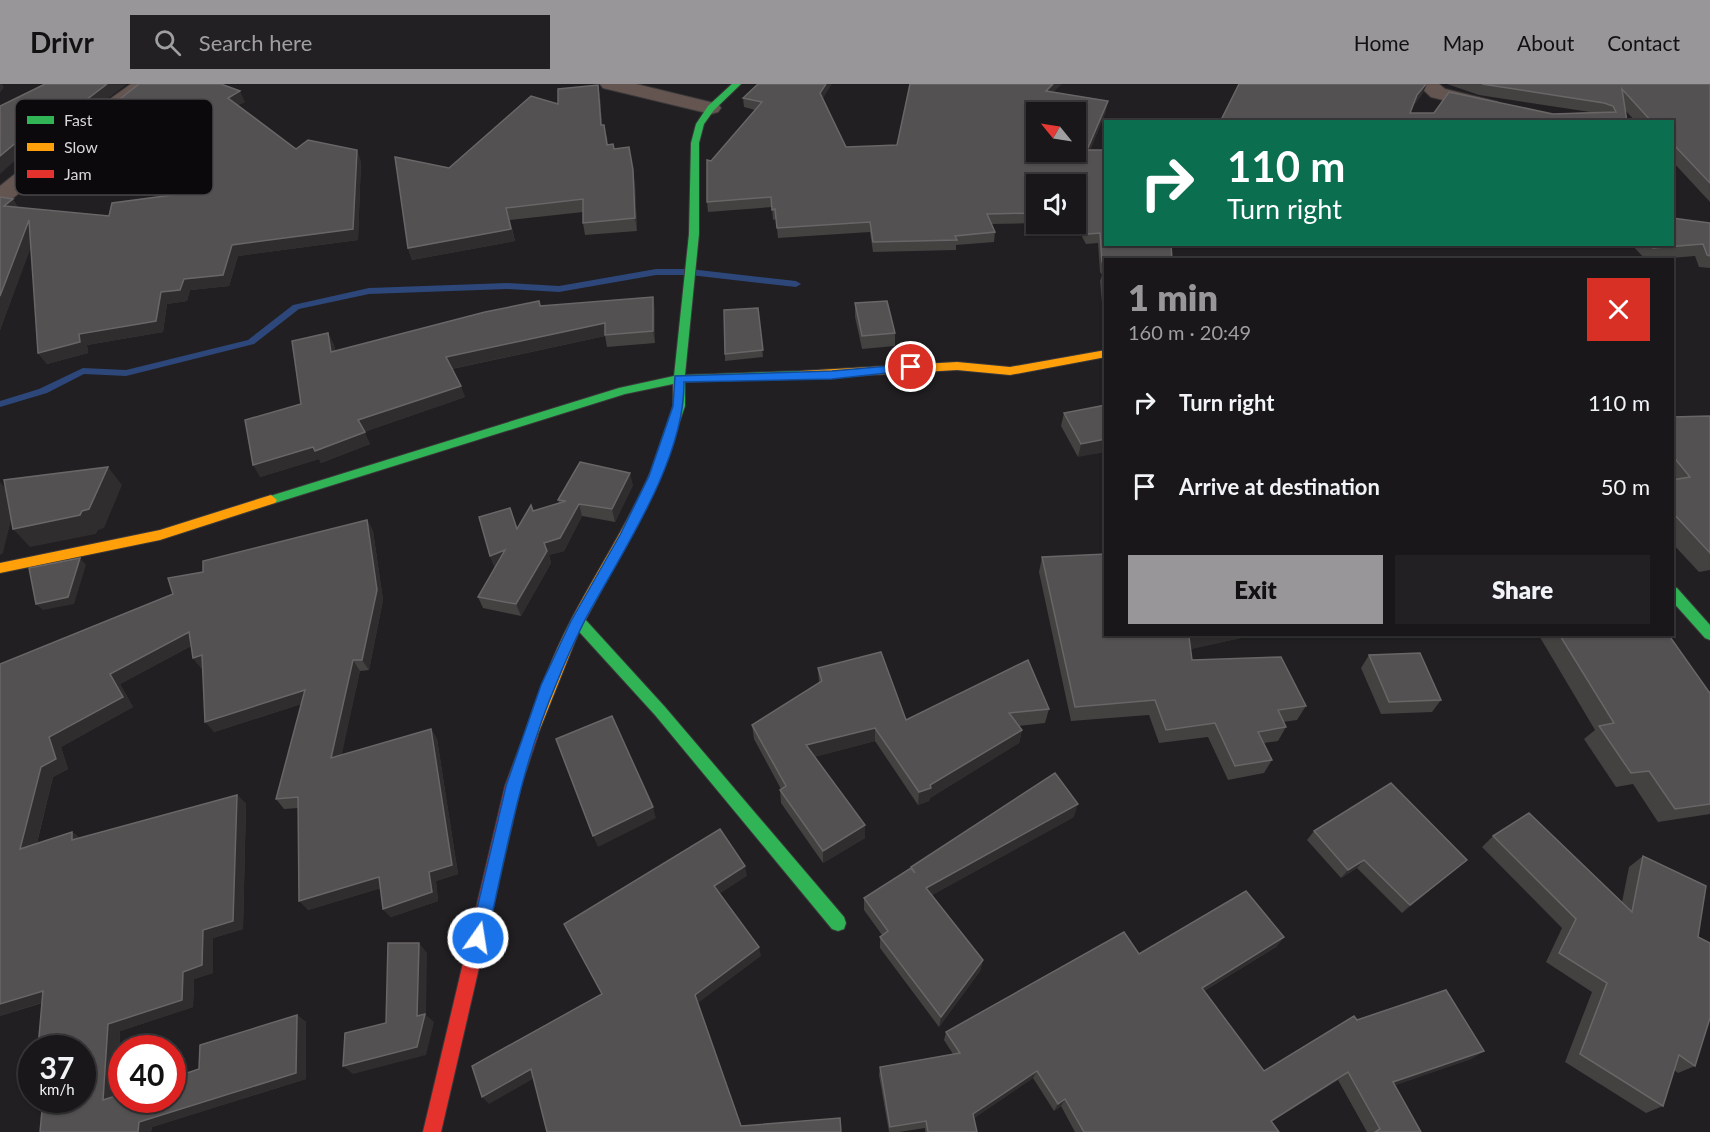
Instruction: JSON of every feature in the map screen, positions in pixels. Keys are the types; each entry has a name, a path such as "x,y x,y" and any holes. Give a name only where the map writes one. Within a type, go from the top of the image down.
{"street":[{"path":"123,99 144,84"},
{"path":"610,84 711,108"},
{"path":"432,1132 513,786 548,685 578,621 626,536 655,476 679,406 679,379 694,234 695,143 700,124 711,108 738,84"},
{"path":"1422,111 1432,88 1516,110"},
{"path":"0,197 15,185"},
{"path":"0,568 160,536 623,391 679,379 832,375 957,366 1010,371 1104,353"},
{"path":"1674,594 1710,634"},
{"path":"578,621 660,711 838,922"}],"building":[{"path":"45,84 107,84 87,99 15,99 15,144 0,156 0,106"},
{"path":"139,84 221,84 240,91 228,98 296,149 308,140 357,150 353,229 232,245 223,275 184,279 180,290 161,292 156,321 79,334 80,342 38,353 29,220 0,296 0,197 13,199 4,206 109,216 112,203 172,195 213,195 213,99 120,99"},
{"path":"758,84 826,84 820,93 846,147 897,145 910,84 1053,84 1046,91 1108,101 1087,150 1104,150 1104,246 1171,246 1172,258 1104,258 1104,266 1100,233 1088,234 1086,230 1086,174 1026,174 1026,213 987,214 995,232 955,236 957,240 873,242 870,222 777,228 771,197 707,202 707,160 711,161 762,102 743,98"},
{"path":"1239,84 1426,84 1417,95 1410,113 1434,113 1449,92 1553,114 1616,112 1613,106 1604,103 1482,84 1710,84 1710,183 1674,145 1674,120 1650,120 1622,89 1627,120 1221,120"},
{"path":"598,85 601,125 604,125 607,145 613,144 614,149 629,147 633,170 635,218 583,223 583,199 506,208 511,229 408,248 395,157 449,168 531,96 558,104 558,89"},
{"path":"1674,218 1710,223 1710,256 1707,255 1703,244 1653,248 1652,246 1674,246"},
{"path":"653,297 653,331 605,335 605,323 446,357 461,386 358,420 365,432 315,451 313,447 253,465 245,420 301,404 292,341 328,333 331,352 485,312 539,301 540,306"},
{"path":"887,301 895,333 862,336 855,303"},
{"path":"758,308 763,350 725,354 724,310"},
{"path":"1104,405 1104,439 1081,444 1064,413"},
{"path":"1710,416 1710,553 1674,514 1674,480 1690,477 1674,457 1674,417"},
{"path":"580,462 630,473 612,509 579,504 560,538 544,543 547,551 516,604 478,597 505,550 490,556 479,517 510,508 517,529 531,505 533,511 566,501 558,500"},
{"path":"108,467 89,509 82,511 80,515 13,529 4,480"},
{"path":"367,520 377,590 362,660 353,660 331,758 431,729 452,865 429,872 432,892 383,909 379,877 299,901 298,797 276,799 305,690 205,722 202,655 193,658 189,632 110,674 123,697 49,737 56,759 41,767 20,849 72,832 72,840 237,795 233,921 203,930 202,965 183,972 182,1000 108,1024 103,1100 108,1098 108,1113 168,1113 139,1122 138,1132 40,1132 42,1113 96,1113 96,1035 39,1035 43,991 0,1004 0,664 173,594 168,578 203,572 203,561"},
{"path":"1104,554 1104,636 1192,636 1189,637 1192,660 1281,657 1306,706 1278,710 1286,727 1258,732 1272,760 1235,766 1215,723 1166,730 1155,700 1075,707 1042,557"},
{"path":"80,558 68,597 36,604 29,568"},
{"path":"1560,636 1669,636 1710,692 1710,804 1675,809 1649,771 1631,773 1599,726 1614,723"},
{"path":"881,652 906,720 1028,660 1049,709 1009,713 1022,730 930,785 931,788 919,792 875,728 806,745 865,825 823,851 780,790 786,786 752,725 822,681 818,668"},
{"path":"1420,653 1441,700 1389,702 1369,655"},
{"path":"612,716 653,807 593,836 556,739"},
{"path":"1055,773 1078,804 926,888 983,960 941,1017 880,937 888,931 864,898 911,868 915,873 911,867"},
{"path":"1391,783 1467,860 1410,905 1364,860 1348,870 1314,831"},
{"path":"1529,813 1632,912 1643,856 1706,886 1698,937 1710,943 1710,1018 1695,1066 1679,1055 1663,1106 1580,1054 1607,983 1559,953 1576,919 1493,836"},
{"path":"720,829 745,866 714,886 759,947 695,995 741,1126 840,1118 841,1132 547,1132 531,1069 482,1097 472,1066 602,994 564,924"},
{"path":"1246,891 1284,937 1202,988 1264,1071 1354,1016 1357,1020 1446,990 1484,1051 1393,1082 1421,1132 1375,1132 1380,1129 1348,1072 1271,1121 1279,1132 1084,1132 1065,1099 1058,1104 1037,1071 973,1114 977,1132 928,1132 926,1121 890,1127 880,1067 960,1053 946,1032 1124,932 1139,954"},
{"path":"388,943 419,943 417,1016 425,1014 417,1047 343,1066 345,1033 386,1023"},
{"path":"297,1015 296,1073 186,1107 186,1073 199,1069 200,1045"}],"waterway":[{"path":"0,404 43,391 83,371 126,373 251,342 296,307 369,291 507,286 559,289 656,272 690,272 796,284"}],"traffic: fast":[{"path":"656,473 679,406 679,379 694,234 695,143 700,124 711,108 737,84"},
{"path":"271,500 623,391 679,379 711,376 800,375"},
{"path":"1674,594 1710,634"},
{"path":"578,621 660,711 838,923"}],"traffic: slow":[{"path":"800,375 957,366 1010,371 1104,353"},
{"path":"531,735 552,677 571,634 629,529 656,473"},
{"path":"0,568 160,535 271,500"}],"traffic: jam":[{"path":"432,1132 513,786 531,735"}],"route":[{"path":"478,938 513,786 548,685 578,621 626,536 655,476 679,406 679,379 777,374 832,375 911,367"}]}
